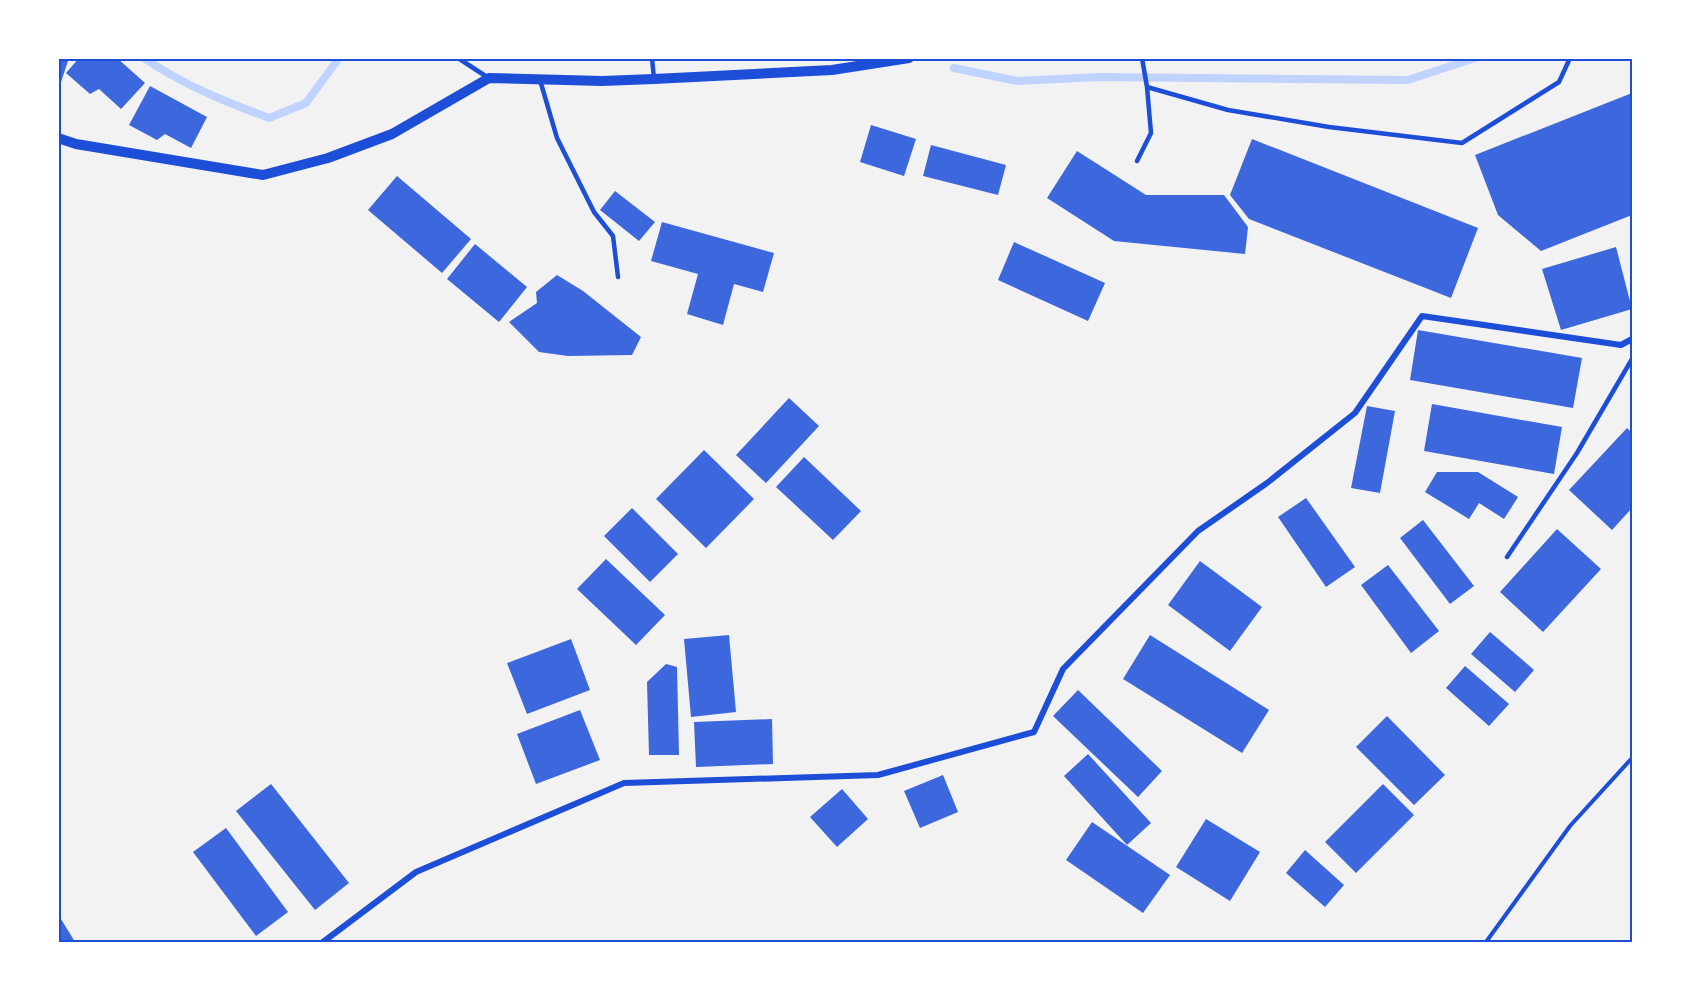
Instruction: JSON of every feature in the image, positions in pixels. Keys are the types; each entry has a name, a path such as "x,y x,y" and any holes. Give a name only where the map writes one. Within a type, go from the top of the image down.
{"street":[{"path":"58,138 76,144 262,175 328,158 392,135 489,78 654,79 832,70 909,58"},
{"path":"323,942 416,872 624,783 878,775 1034,732 1063,669 1198,531 1267,483 1355,413 1422,316 1621,345 1632,339"}],"lane":[{"path":"458,58 489,78"},
{"path":"652,58 654,79"},
{"path":"1147,86 1228,110 1329,127 1462,142 1559,82 1570,58"},
{"path":"1137,161 1151,133 1142,59"},
{"path":"540,80 557,138 594,212 613,236 618,277"},
{"path":"1507,557 1577,453 1632,359"}],"path":[{"path":"1486,942 1570,826 1632,758"}],"building":[{"path":"58,58 69,58 59,88 58,88"},
{"path":"79,58 117,58 145,83 121,109 99,89 90,94 66,73"},
{"path":"150,86 207,117 191,148 165,134 157,140 129,125"},
{"path":"1632,93 1632,215 1541,251 1498,215 1475,155"},
{"path":"871,125 916,139 904,176 860,162"},
{"path":"1252,139 1478,228 1451,298 1249,219 1230,195"},
{"path":"931,145 1006,165 998,195 923,176"},
{"path":"1077,151 1146,195 1224,195 1248,227 1245,254 1114,241 1047,198"},
{"path":"397,176 471,239 442,273 368,210"},
{"path":"615,191 655,222 639,241 600,210"},
{"path":"662,222 774,253 763,292 734,284 723,325 687,314 698,274 651,261"},
{"path":"1014,242 1105,283 1088,321 998,280"},
{"path":"475,244 527,287 499,322 447,279"},
{"path":"1616,247 1632,309 1561,330 1542,269"},
{"path":"557,275 583,291 641,337 632,355 568,356 539,352 509,322 537,303 536,292"},
{"path":"1418,330 1582,358 1573,408 1410,380"},
{"path":"789,398 819,426 766,483 736,455"},
{"path":"1432,404 1562,427 1554,474 1424,451"},
{"path":"1367,406 1395,411 1380,493 1351,488"},
{"path":"1627,428 1632,433 1632,508 1612,530 1569,490"},
{"path":"704,450 754,499 706,548 656,499"},
{"path":"804,457 861,511 833,540 776,487"},
{"path":"1437,472 1478,472 1518,497 1504,519 1479,503 1469,519 1425,492"},
{"path":"1306,498 1355,567 1326,587 1278,517"},
{"path":"632,508 678,554 650,582 604,536"},
{"path":"1423,520 1474,586 1450,604 1400,538"},
{"path":"1557,529 1601,569 1543,632 1500,592"},
{"path":"606,559 665,615 636,645 577,589"},
{"path":"1200,561 1262,607 1230,651 1168,605"},
{"path":"1388,565 1439,631 1411,653 1361,585"},
{"path":"1490,632 1534,670 1515,692 1471,654"},
{"path":"729,635 736,712 691,717 684,639"},
{"path":"1150,635 1269,710 1242,753 1123,679"},
{"path":"571,639 590,690 527,714 507,663"},
{"path":"666,664 677,667 679,755 649,755 647,682"},
{"path":"1465,666 1509,704 1489,726 1446,688"},
{"path":"1078,690 1162,771 1138,797 1053,716"},
{"path":"580,710 600,760 536,784 517,734"},
{"path":"1387,716 1445,775 1414,805 1356,747"},
{"path":"772,719 773,764 696,767 694,722"},
{"path":"1088,754 1151,823 1127,845 1064,776"},
{"path":"943,775 958,812 920,828 904,791"},
{"path":"271,784 349,883 315,910 236,811"},
{"path":"1383,784 1414,815 1356,873 1325,842"},
{"path":"842,789 868,819 837,847 810,817"},
{"path":"1206,819 1260,852 1230,901 1176,867"},
{"path":"1092,822 1170,875 1143,913 1066,860"},
{"path":"226,828 288,912 256,936 193,852"},
{"path":"1305,850 1344,885 1325,907 1286,873"},
{"path":"58,914 75,942 58,942"}],"waterway":[{"path":"144,58 189,85 269,118 306,103 339,58"},
{"path":"954,68 1017,81 1099,77 1408,80 1475,58"}]}
